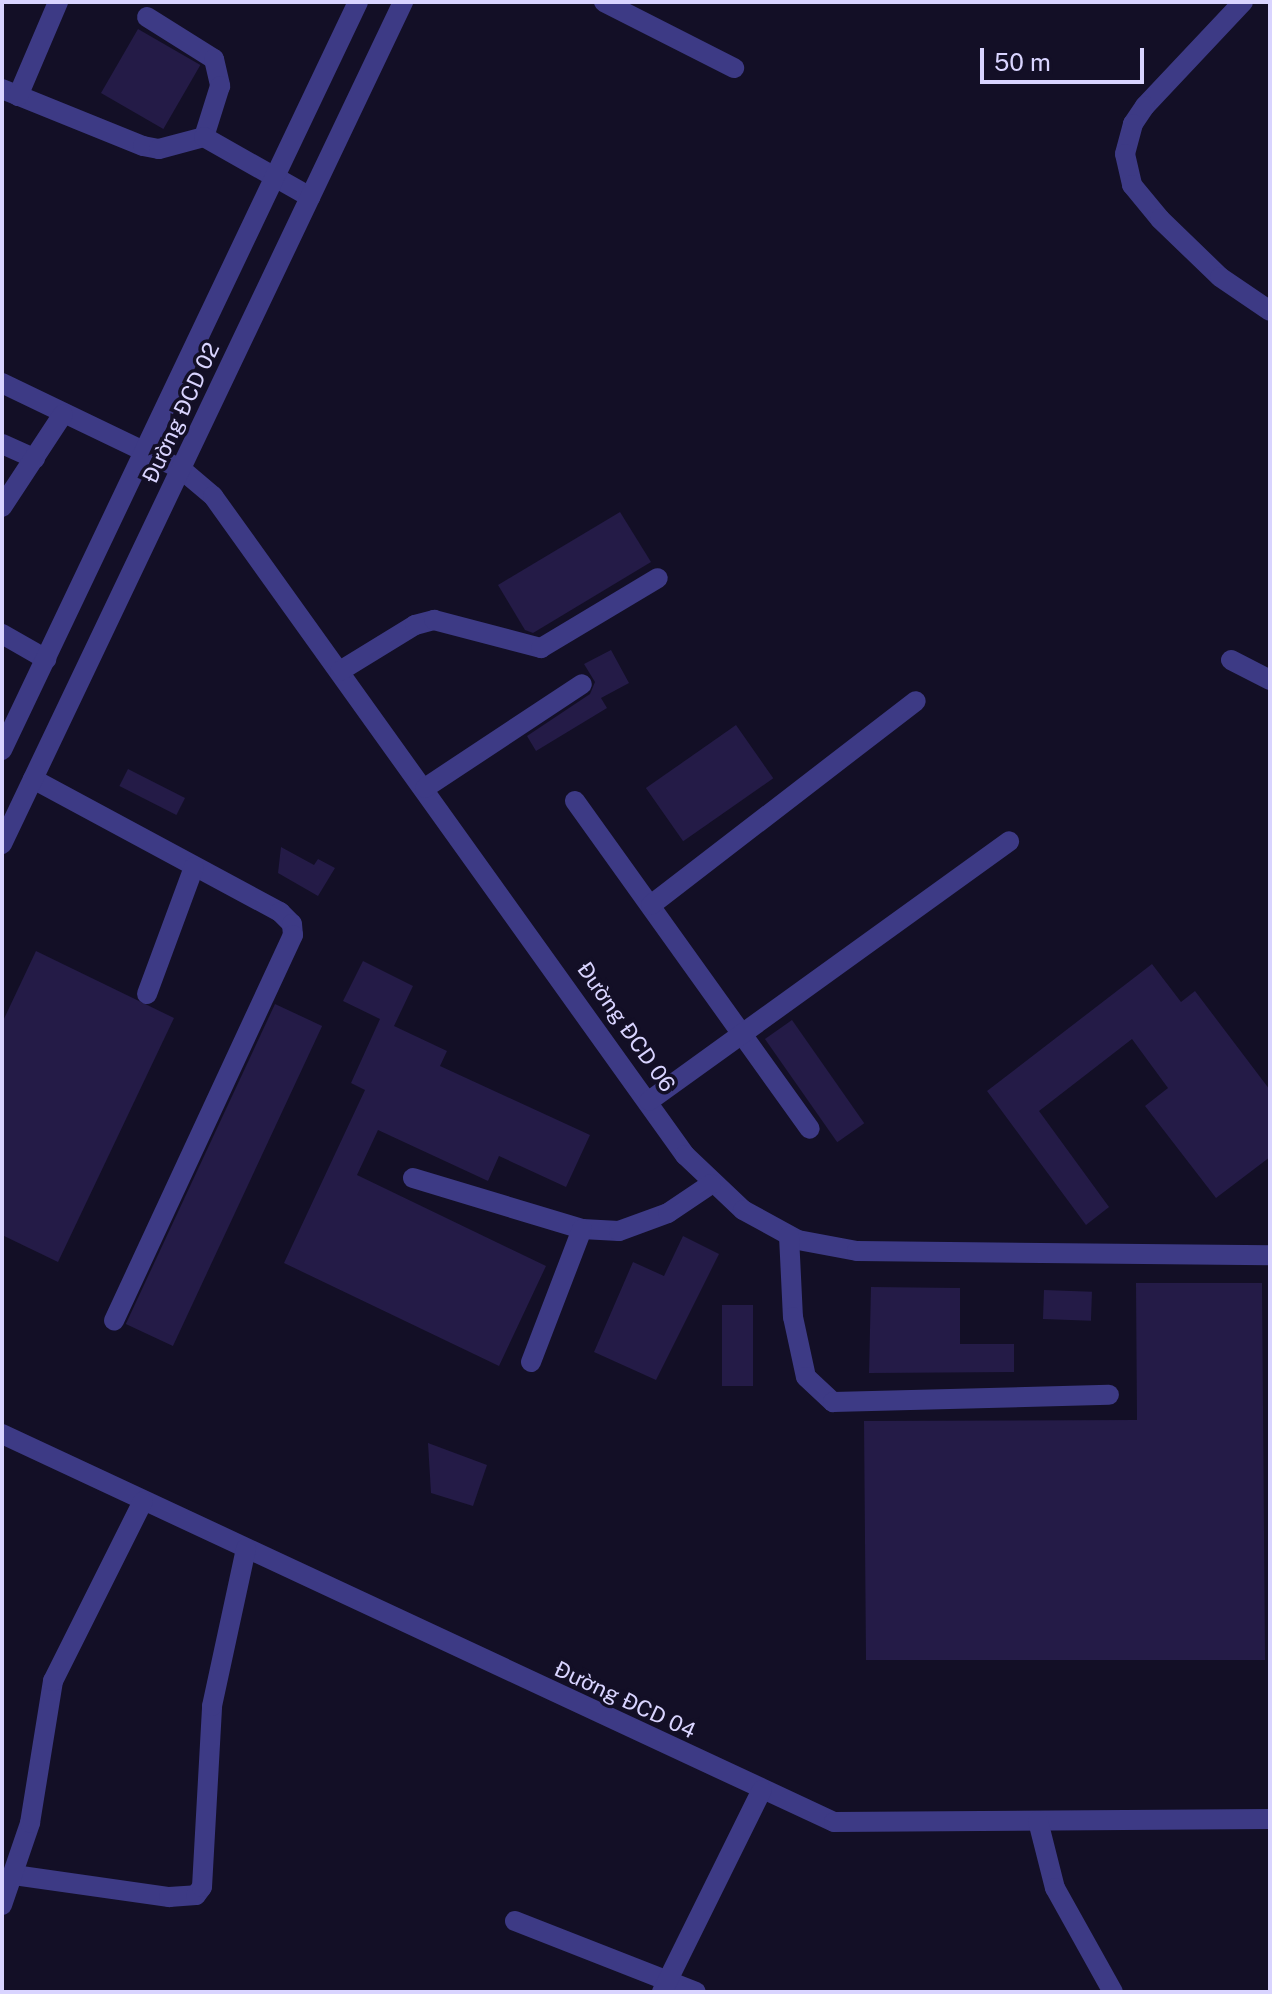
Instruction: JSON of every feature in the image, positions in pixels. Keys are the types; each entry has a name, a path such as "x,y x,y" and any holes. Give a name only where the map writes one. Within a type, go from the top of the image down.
{"street":[{"path":"58,2 10,92 143,146 159,149 204,137 274,180 310,197"},
{"name":"Đường ĐCD 02","path":"2,750 358,2"},
{"name":"Đường ĐCD 02","path":"2,844 403,2"},
{"path":"604,2 645,12 734,68"},
{"path":"1243,2 1145,106 1133,124 1125,154 1132,185 1160,219 1220,277 1270,311"},
{"path":"147,17 214,59 220,86 204,137"},
{"name":"Đường ĐCD 06","path":"2,383 181,469 232,521 711,1184 789,1236 857,1251 1270,1255"},
{"path":"2,507 63,414"},
{"path":"2,444 35,459"},
{"path":"340,671 415,625 434,620 541,648 658,578"},
{"path":"2,634 46,659"},
{"path":"1231,660 1270,680"},
{"path":"425,788 582,684"},
{"path":"651,905 916,701"},
{"path":"33,779 280,912 292,924 293,935 114,1320"},
{"path":"575,801 744,1031 810,1129"},
{"path":"649,1101 1009,841"},
{"path":"147,994 194,867"},
{"path":"413,1178 582,1229 619,1231 649,1222 711,1184"},
{"path":"531,1362 582,1229"},
{"path":"789,1236 793,1317 806,1377 833,1402 1109,1395"},
{"name":"Đường ĐCD 04","path":"2,1434 834,1822 1270,1819"},
{"path":"2,1905 30,1823 53,1681 143,1501"},
{"path":"14,1875 169,1897 196,1895 202,1887 212,1706 246,1549"},
{"path":"665,1986 762,1790"},
{"path":"1038,1821 1055,1888 1113,1992"},
{"path":"515,1921 665,1986 696,1992"}],"building":[{"path":"138,29 200,65 163,129 101,93"},
{"path":"620,512 651,562 533,633 525,630 498,585"},
{"path":"611,650 629,683 601,698 607,708 536,751 527,736 590,694 595,682 584,664"},
{"path":"736,725 773,778 683,841 646,788"},
{"path":"128,769 185,798 176,815 119,786"},
{"path":"281,847 314,865 318,859 335,868 318,896 278,873"},
{"path":"36,951 174,1018 58,1262 2,1235 2,1023"},
{"path":"363,961 413,986 394,1026 447,1051 440,1066 590,1135 566,1187 499,1156 488,1181 378,1130 357,1175 546,1266 499,1366 284,1263 365,1090 351,1083 380,1019 343,1001"},
{"path":"1152,964 1181,1002 1195,991 1270,1090 1270,1157 1216,1198 1145,1106 1168,1088 1132,1039 1039,1111 1109,1207 1086,1225 987,1091"},
{"path":"275,1004 322,1026 173,1346 126,1324"},
{"path":"792,1020 864,1123 837,1142 765,1039"},
{"path":"683,1236 719,1254 656,1380 594,1352 633,1262 664,1276"},
{"path":"1136,1283 1262,1283 1265,1660 866,1660 864,1421 1137,1420"},
{"path":"871,1287 960,1288 960,1344 1014,1344 1014,1372 869,1373"},
{"path":"1044,1290 1092,1292 1091,1321 1043,1319"},
{"path":"722,1305 753,1305 753,1386 722,1386"},
{"path":"428,1443 487,1465 473,1506 431,1493"}]}
